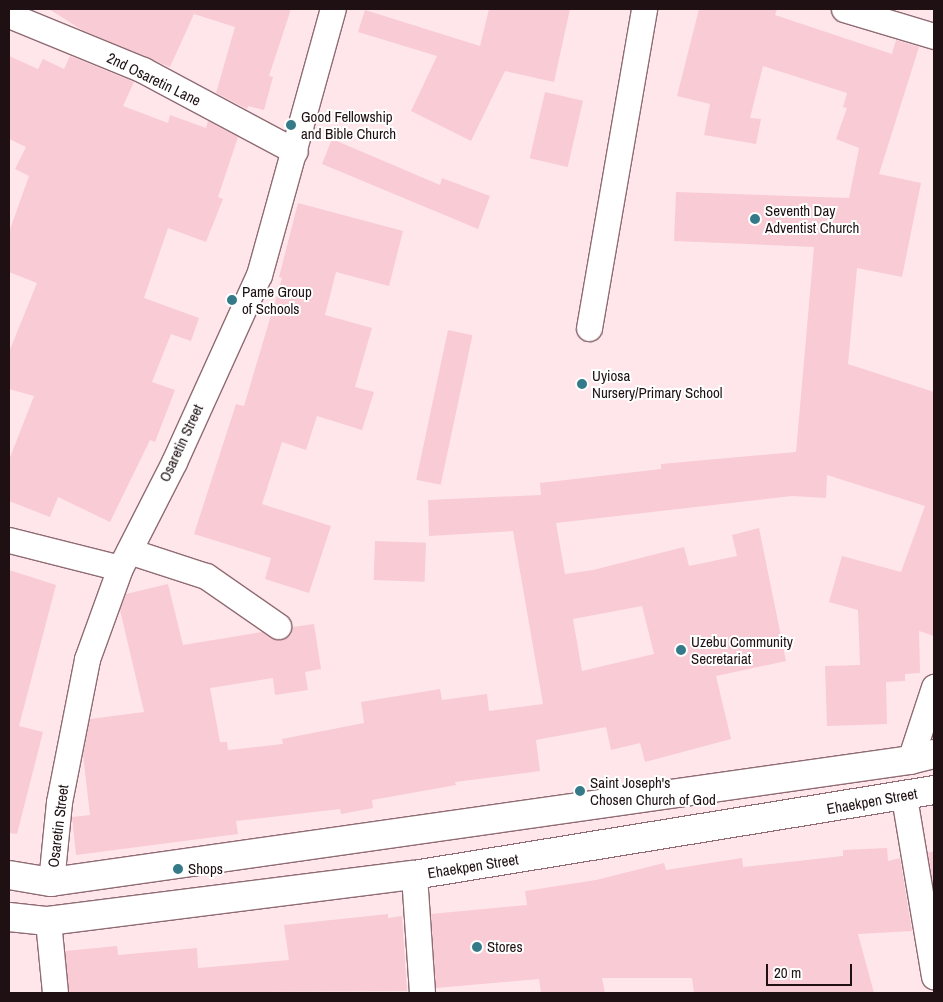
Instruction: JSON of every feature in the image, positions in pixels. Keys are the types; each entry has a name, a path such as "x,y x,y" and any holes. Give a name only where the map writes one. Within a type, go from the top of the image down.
{"street":[{"name":"Osaretin Street","path":"51,882 59,802 87,659 124,560 174,462 258,275 295,151 333,9"},
{"path":"588,328 644,9"},
{"path":"844,9 934,36"},
{"name":"2nd Osaretin Lane","path":"9,15 143,70 295,151"},
{"path":"9,540 206,576 278,626"},
{"path":"9,875 51,882 922,757 934,687"},
{"name":"Ehaekpen Street","path":"9,917 48,921 414,875 904,797 934,790"},
{"path":"904,797 934,977"},
{"path":"414,875 422,993"},
{"path":"48,921 55,993"}],"building":[{"path":"49,9 291,9 269,76 273,77 264,110 248,106 247,109 216,93 235,27 194,14 170,67 82,30"},
{"path":"489,9 570,9 554,82 505,71 471,141 411,111 437,56 358,32 365,10 480,46"},
{"path":"699,9 777,9 775,15 892,54 896,40 919,47 879,174 921,183 902,277 857,268 848,364 934,392 934,636 919,631 920,673 905,674 905,681 886,682 887,724 827,726 825,666 860,665 858,610 829,602 842,556 901,572 925,506 827,475 826,498 792,496 556,523 565,574 593,570 684,547 689,566 737,556 732,535 759,528 786,661 716,676 731,739 645,762 640,743 611,750 606,727 536,740 540,771 455,782 456,785 372,800 373,808 341,814 340,809 236,821 238,834 76,855 72,817 90,815 83,755 90,719 144,712 120,610 126,594 168,584 183,645 262,632 277,640 289,635 292,627 314,624 321,669 305,672 308,690 275,695 273,678 210,688 220,742 227,742 228,750 283,744 282,739 364,723 361,702 440,689 442,700 487,694 489,711 543,704 513,531 429,536 428,500 541,495 540,483 661,469 661,464 796,452 814,247 674,241 676,192 849,198 859,148 836,139 847,108 843,107 847,93 763,66 750,118 761,119 756,144 704,135 710,104 677,96","holes":["642,606 654,654 582,671 573,619"]},
{"path":"9,56 38,69 43,59 64,69 70,56 134,82 123,106 168,123 170,115 206,128 208,121 238,137 218,197 223,199 206,242 168,228 144,298 199,318 191,341 171,334 152,382 175,390 155,442 150,440 110,522 58,497 50,517 9,501 9,460 34,396 9,389 9,352 37,283 9,272 9,232 29,176 15,169 26,147 9,139"},
{"path":"545,92 583,101 568,167 530,158"},
{"path":"332,139 440,185 442,178 490,196 478,229 322,164"},
{"path":"298,203 403,231 389,286 336,272 325,315 372,328 355,387 374,392 362,430 317,416 306,450 282,442 262,504 331,526 309,593 265,579 271,558 194,534 236,404 244,406 282,278 279,277"},
{"path":"448,330 472,335 441,485 416,480"},
{"path":"375,541 426,543 425,582 374,580"},
{"path":"9,570 56,585 19,726 43,732 17,834 9,833"},
{"path":"887,848 888,861 900,858 912,931 858,934 874,993 694,993 692,978 602,978 605,993 541,993 539,979 436,988 431,914 527,905 525,891 596,880 664,863 666,870 742,858 743,867 843,856 843,850"},
{"path":"934,851 934,891 928,853"},
{"path":"388,914 388,918 402,916 407,991 69,993 65,951 117,946 118,955 197,948 198,968 289,960 284,925"}],"place":[{"name":"Good Fellowship and Bible Church","path":"291,125"},
{"name":"Seventh Day Adventist Church","path":"755,219"},
{"name":"Pame Group of Schools","path":"232,300"},
{"name":"Uyiosa Nursery/Primary School","path":"582,384"},
{"name":"Uzebu Community Secretariat","path":"681,650"},
{"name":"Saint Joseph's Chosen Church of God","path":"580,791"},
{"name":"Shops","path":"178,869"},
{"name":"Stores","path":"477,947"}]}
